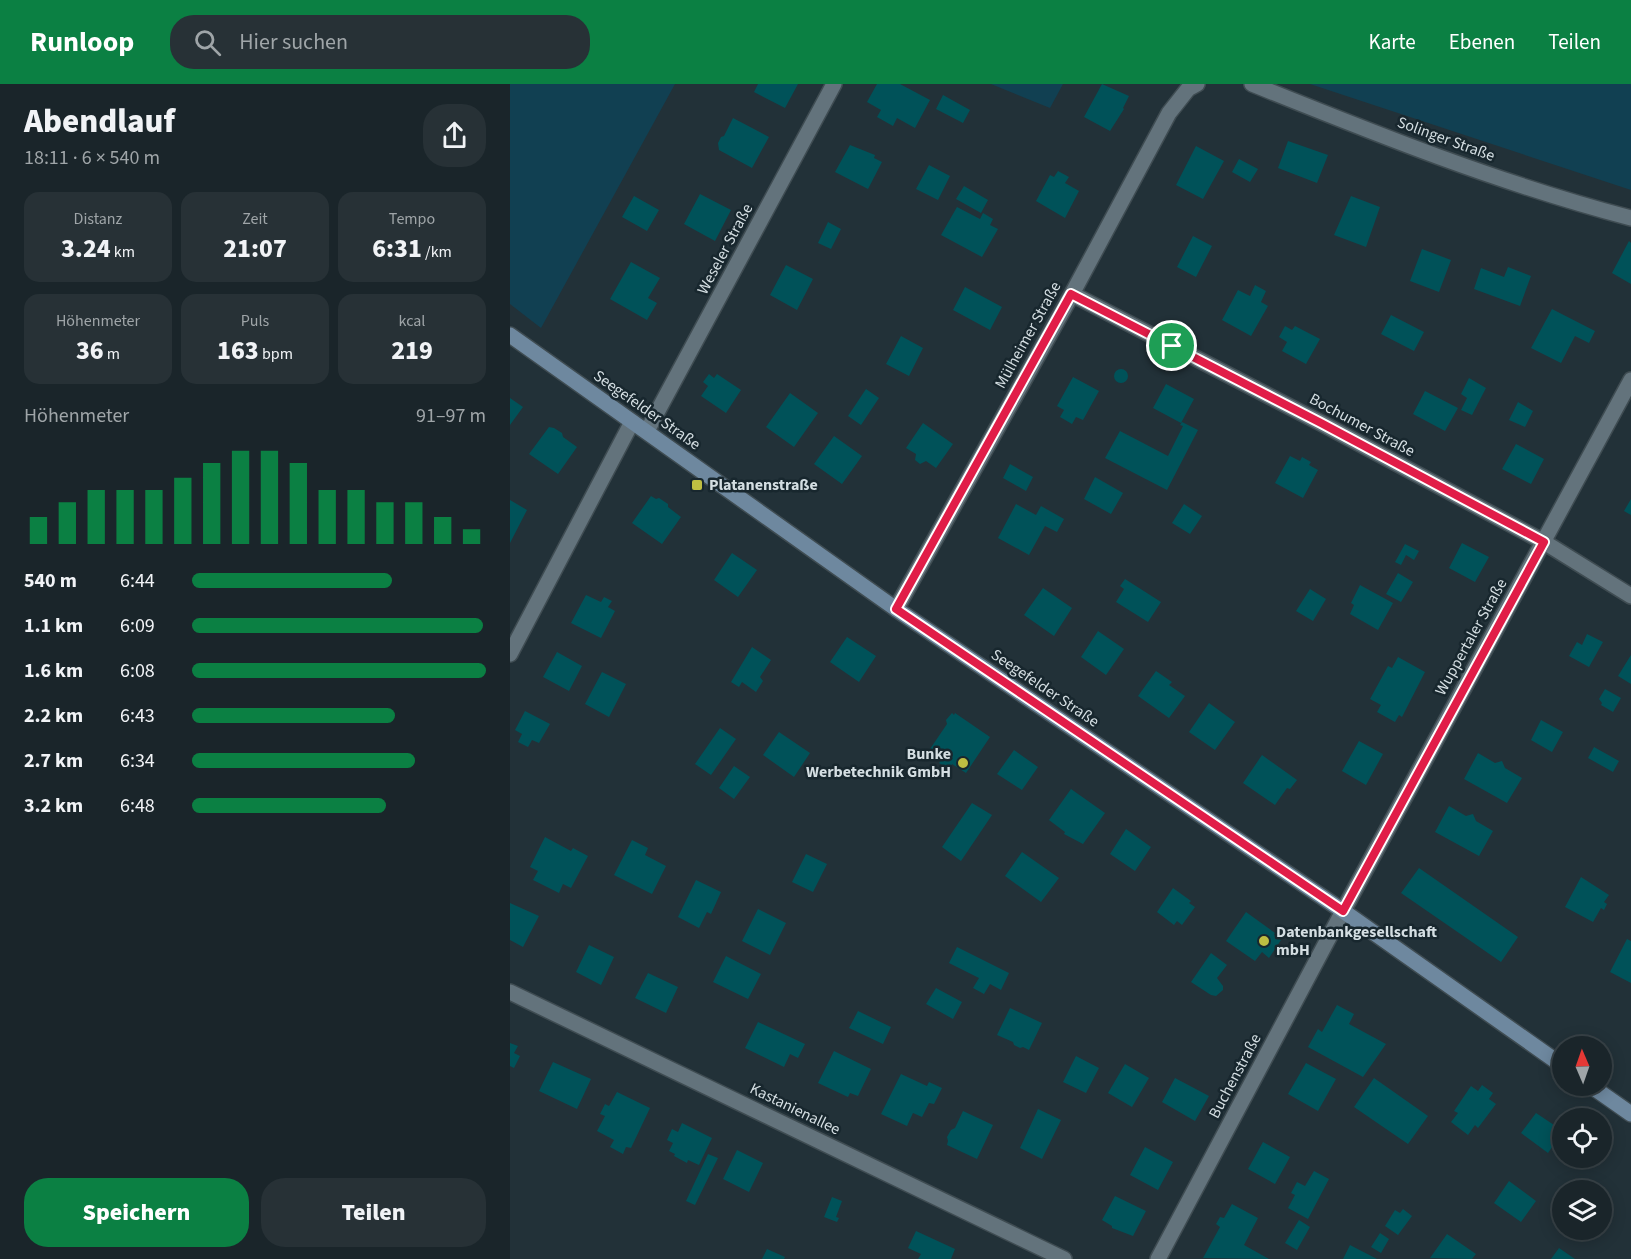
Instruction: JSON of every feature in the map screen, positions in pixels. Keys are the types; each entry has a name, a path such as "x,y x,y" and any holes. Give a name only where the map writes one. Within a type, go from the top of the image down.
{"street":[{"name":"Weseler Straße","path":"647,431 834,84"},
{"name":"Mülheimer Straße","path":"896,609 1169,113 1188,89 1197,84"},
{"name":"Solinger Straße","path":"1252,84 1369,131 1501,178 1631,218"},
{"name":"Bochumer Straße","path":"1071,294 1321,423 1544,542 1631,596"},
{"name":"Seegefelder Straße","path":"510,335 896,609 1343,911 1552,1058"},
{"name":"Wuppertaler Straße","path":"1343,911 1631,380"},
{"path":"510,654 632,422"},
{"name":"Buchenstraße","path":"1158,1259 1343,911"},
{"name":"Kastanienallee","path":"510,992 1064,1259"},
{"path":"1605,1096 1631,1114"}],"shaded area":[{"path":"510,84 675,84 541,328 510,304"},
{"path":"991,84 1063,84 1050,108"},
{"path":"1310,84 1631,84 1631,190"}],"building":[{"path":"758,84 798,84 785,108 754,92"},
{"path":"877,84 900,84 930,100 915,128 897,118 893,126 877,117 881,110 867,102"},
{"path":"1102,84 1129,96 1124,109 1110,131 1084,117"},
{"path":"943,95 970,110 963,123 936,109"},
{"path":"733,118 769,137 752,168 719,150 718,143"},
{"path":"1288,141 1328,155 1317,183 1278,168"},
{"path":"850,145 875,155 874,158 882,162 868,189 835,172"},
{"path":"1196,146 1224,161 1203,199 1176,185"},
{"path":"1239,159 1258,169 1250,182 1232,172"},
{"path":"929,165 950,176 938,200 916,189"},
{"path":"1058,171 1069,177 1065,183 1079,191 1065,218 1036,201 1050,175 1054,177"},
{"path":"964,186 988,200 981,213 956,199"},
{"path":"700,194 731,210 715,241 684,224"},
{"path":"634,196 659,210 647,231 622,217"},
{"path":"1351,196 1380,207 1366,247 1334,235"},
{"path":"957,207 980,219 983,213 993,219 990,225 998,229 982,257 941,235"},
{"path":"828,222 841,229 831,249 818,243"},
{"path":"1193,236 1212,246 1196,277 1177,267"},
{"path":"1629,241 1631,243 1631,284 1612,273"},
{"path":"1422,249 1451,260 1439,292 1410,281"},
{"path":"631,262 660,278 648,298 657,303 647,320 610,299"},
{"path":"786,265 813,279 797,310 770,295"},
{"path":"1508,267 1531,276 1520,306 1474,289 1481,268 1504,277"},
{"path":"1255,285 1266,291 1261,302 1268,306 1251,336 1222,320 1238,290 1250,296"},
{"path":"965,287 1002,307 990,330 953,310"},
{"path":"1552,309 1595,331 1589,343 1575,336 1561,363 1531,348"},
{"path":"1391,315 1424,332 1414,351 1381,334"},
{"path":"1285,326 1292,330 1295,326 1320,339 1306,364 1282,351 1287,342 1279,337"},
{"path":"901,336 923,348 909,376 886,364"},
{"path":"1121,369 1126,371 1128,376 1126,381 1121,383 1116,381 1114,376 1116,371"},
{"path":"709,374 714,378 717,374 741,390 726,413 701,396 708,386 703,382"},
{"path":"1073,377 1099,391 1083,420 1076,417 1072,424 1060,417 1064,410 1057,406"},
{"path":"1469,378 1486,388 1472,415 1461,410 1467,398 1461,394"},
{"path":"1166,384 1194,399 1181,423 1153,408"},
{"path":"866,389 879,398 861,425 848,416"},
{"path":"1425,391 1458,408 1445,431 1413,414"},
{"path":"790,393 818,413 794,447 766,427"},
{"path":"510,398 523,407 510,425"},
{"path":"1518,402 1533,411 1525,427 1509,420"},
{"path":"1182,422 1198,430 1167,490 1105,458 1120,431 1168,456 1183,426 1180,425"},
{"path":"923,423 953,444 936,468 926,461 920,464 915,460 916,454 906,448"},
{"path":"549,427 562,433 563,437 577,447 558,474 529,454"},
{"path":"834,436 862,456 842,484 814,464"},
{"path":"1516,444 1544,459 1531,484 1502,469"},
{"path":"1290,456 1300,461 1302,457 1318,470 1303,498 1275,483"},
{"path":"1010,464 1033,477 1026,491 1003,478"},
{"path":"1095,477 1123,493 1111,514 1084,499"},
{"path":"651,496 668,504 668,507 681,517 662,544 632,523"},
{"path":"1631,499 1631,515 1624,511"},
{"path":"510,500 527,510 510,543"},
{"path":"1016,504 1036,515 1041,506 1064,519 1057,532 1045,526 1029,555 998,538"},
{"path":"1184,504 1202,516 1190,534 1172,523"},
{"path":"1462,543 1489,557 1475,582 1449,568"},
{"path":"1405,544 1419,551 1414,560 1406,555 1401,565 1395,562"},
{"path":"732,553 757,570 738,597 714,580"},
{"path":"1398,573 1413,582 1401,602 1386,594"},
{"path":"1125,579 1161,602 1148,622 1116,602 1124,589 1120,586"},
{"path":"1360,585 1393,603 1378,630 1350,614 1354,605 1351,603"},
{"path":"1043,588 1072,608 1054,636 1024,615"},
{"path":"1310,589 1326,599 1313,621 1296,611"},
{"path":"586,595 601,602 604,597 612,601 608,607 615,611 601,638 571,623"},
{"path":"1098,631 1124,649 1106,675 1081,657"},
{"path":"1587,634 1603,642 1589,667 1569,656 1577,642 1582,645"},
{"path":"847,637 876,656 859,682 830,662"},
{"path":"752,647 771,660 760,677 763,681 756,692 742,682 739,687 731,682"},
{"path":"557,652 582,666 569,691 543,677"},
{"path":"1631,655 1631,684 1618,676"},
{"path":"1398,657 1425,672 1402,717 1399,715 1395,722 1377,712 1381,705 1370,699 1388,666 1392,668"},
{"path":"1156,671 1172,682 1169,685 1185,696 1169,718 1138,696"},
{"path":"602,672 626,684 609,717 585,704"},
{"path":"1605,689 1621,698 1613,712 1601,705 1599,699"},
{"path":"1209,703 1235,722 1215,750 1189,732"},
{"path":"525,711 550,724 539,743 532,740 528,747 518,742 522,734 515,730"},
{"path":"952,713 990,737 966,773 952,764 949,770 939,763 943,758 930,749"},
{"path":"1541,720 1563,732 1552,752 1531,740"},
{"path":"720,728 736,739 711,775 695,764"},
{"path":"779,732 810,753 794,777 763,755"},
{"path":"1359,741 1383,754 1366,785 1342,771"},
{"path":"1594,747 1619,761 1613,772 1588,758"},
{"path":"1014,750 1038,767 1022,790 997,774"},
{"path":"1478,753 1495,763 1502,761 1505,768 1522,778 1507,803 1464,779"},
{"path":"1262,755 1297,780 1290,789 1287,788 1275,805 1243,783"},
{"path":"734,766 750,777 734,799 719,788"},
{"path":"1071,789 1105,813 1083,844 1064,834 1065,832 1049,820"},
{"path":"972,803 992,815 961,861 942,847"},
{"path":"1449,806 1466,816 1473,814 1476,821 1493,831 1479,856 1435,832"},
{"path":"1126,829 1151,847 1135,871 1110,854"},
{"path":"545,837 571,851 573,848 588,856 571,888 563,884 559,893 533,880 538,871 530,867"},
{"path":"632,840 648,848 645,855 666,866 652,894 614,875"},
{"path":"1022,852 1059,878 1041,902 1005,876"},
{"path":"806,854 827,864 813,892 792,882"},
{"path":"1419,868 1518,937 1501,962 1401,893"},
{"path":"1581,877 1609,895 1604,902 1607,904 1604,910 1601,908 1593,922 1565,907"},
{"path":"696,880 721,892 711,914 707,912 699,928 678,917"},
{"path":"1173,888 1191,901 1189,903 1195,907 1182,925 1177,921 1174,925 1157,912"},
{"path":"510,903 539,916 523,947 510,940"},
{"path":"758,909 786,923 770,955 742,941"},
{"path":"1246,912 1281,940 1269,958 1262,952 1255,961 1226,941"},
{"path":"1627,939 1631,941 1631,983 1610,972"},
{"path":"589,945 614,957 601,985 576,972"},
{"path":"957,947 1009,973 1001,990 990,984 984,994 973,988 979,978 949,963"},
{"path":"1211,953 1227,965 1217,978 1223,990 1216,996 1191,982"},
{"path":"726,956 761,974 748,999 713,982"},
{"path":"648,973 678,987 666,1013 635,998"},
{"path":"936,988 962,1002 953,1019 926,1004"},
{"path":"1337,1005 1354,1014 1349,1024 1386,1044 1363,1077 1308,1047 1318,1029 1322,1032"},
{"path":"1010,1008 1042,1023 1029,1050 1020,1048 997,1035"},
{"path":"858,1011 891,1027 883,1044 849,1028"},
{"path":"758,1022 805,1044 798,1058 790,1054 784,1067 745,1048"},
{"path":"510,1043 518,1046 514,1053 520,1056 514,1068 510,1066"},
{"path":"834,1051 871,1069 858,1096 850,1093 848,1097 818,1083"},
{"path":"1076,1056 1099,1068 1086,1093 1063,1082"},
{"path":"553,1062 591,1079 577,1109 539,1091"},
{"path":"1306,1063 1336,1079 1318,1111 1288,1094"},
{"path":"1125,1064 1149,1078 1132,1107 1108,1093"},
{"path":"901,1074 927,1086 929,1082 942,1088 934,1104 929,1103 922,1117 913,1113 907,1126 881,1114"},
{"path":"1175,1078 1209,1096 1195,1121 1162,1102"},
{"path":"1374,1078 1428,1116 1408,1144 1354,1107"},
{"path":"1482,1085 1493,1093 1489,1099 1496,1104 1478,1128 1475,1125 1468,1135 1451,1122 1458,1113 1454,1111 1471,1086 1478,1091"},
{"path":"617,1092 650,1108 631,1148 626,1147 623,1154 610,1147 614,1140 597,1131 605,1116 600,1114 605,1104 609,1106"},
{"path":"1038,1109 1061,1120 1042,1159 1020,1148"},
{"path":"963,1111 993,1125 977,1159 947,1145 947,1137 955,1128"},
{"path":"1536,1113 1552,1124 1552,1147 1548,1153 1521,1133"},
{"path":"682,1123 712,1138 699,1165 688,1160 687,1163 669,1151 673,1143 667,1140 672,1129 678,1132"},
{"path":"1263,1142 1290,1157 1275,1184 1248,1169"},
{"path":"1145,1147 1173,1162 1158,1190 1130,1175"},
{"path":"737,1150 763,1163 749,1192 723,1179"},
{"path":"708,1154 718,1158 695,1205 686,1201"},
{"path":"1314,1171 1329,1179 1308,1219 1288,1208 1295,1195 1291,1193 1297,1182 1305,1186"},
{"path":"1509,1181 1536,1201 1521,1222 1494,1203"},
{"path":"1115,1196 1146,1211 1133,1236 1112,1228 1102,1220"},
{"path":"832,1197 842,1201 836,1217 839,1218 837,1222 824,1217"},
{"path":"1232,1204 1258,1218 1244,1245 1269,1259 1203,1258 1220,1227 1216,1224 1220,1217 1224,1218"},
{"path":"1403,1209 1412,1216 1398,1235 1385,1226 1395,1210 1400,1213"},
{"path":"1299,1220 1310,1227 1297,1250 1285,1243"},
{"path":"916,1231 955,1249 951,1259 918,1259 921,1254 908,1248"},
{"path":"1380,1233 1389,1239 1381,1253 1371,1247"},
{"path":"1447,1234 1476,1254 1472,1259 1430,1258"},
{"path":"1350,1245 1377,1259 1343,1259"},
{"path":"1559,1248 1575,1259 1551,1259"},
{"path":"767,1249 785,1257 784,1259 762,1259"}],"place":[{"name":"Platanenstraße","path":"697,485"},
{"name":"Bunke Werbetechnik GmbH","path":"963,763"},
{"name":"Datenbankgesellschaft mbH","path":"1264,941"}],"route":[{"path":"1071,294 1172,346 1544,542 1343,911 896,609 1071,294"}]}
